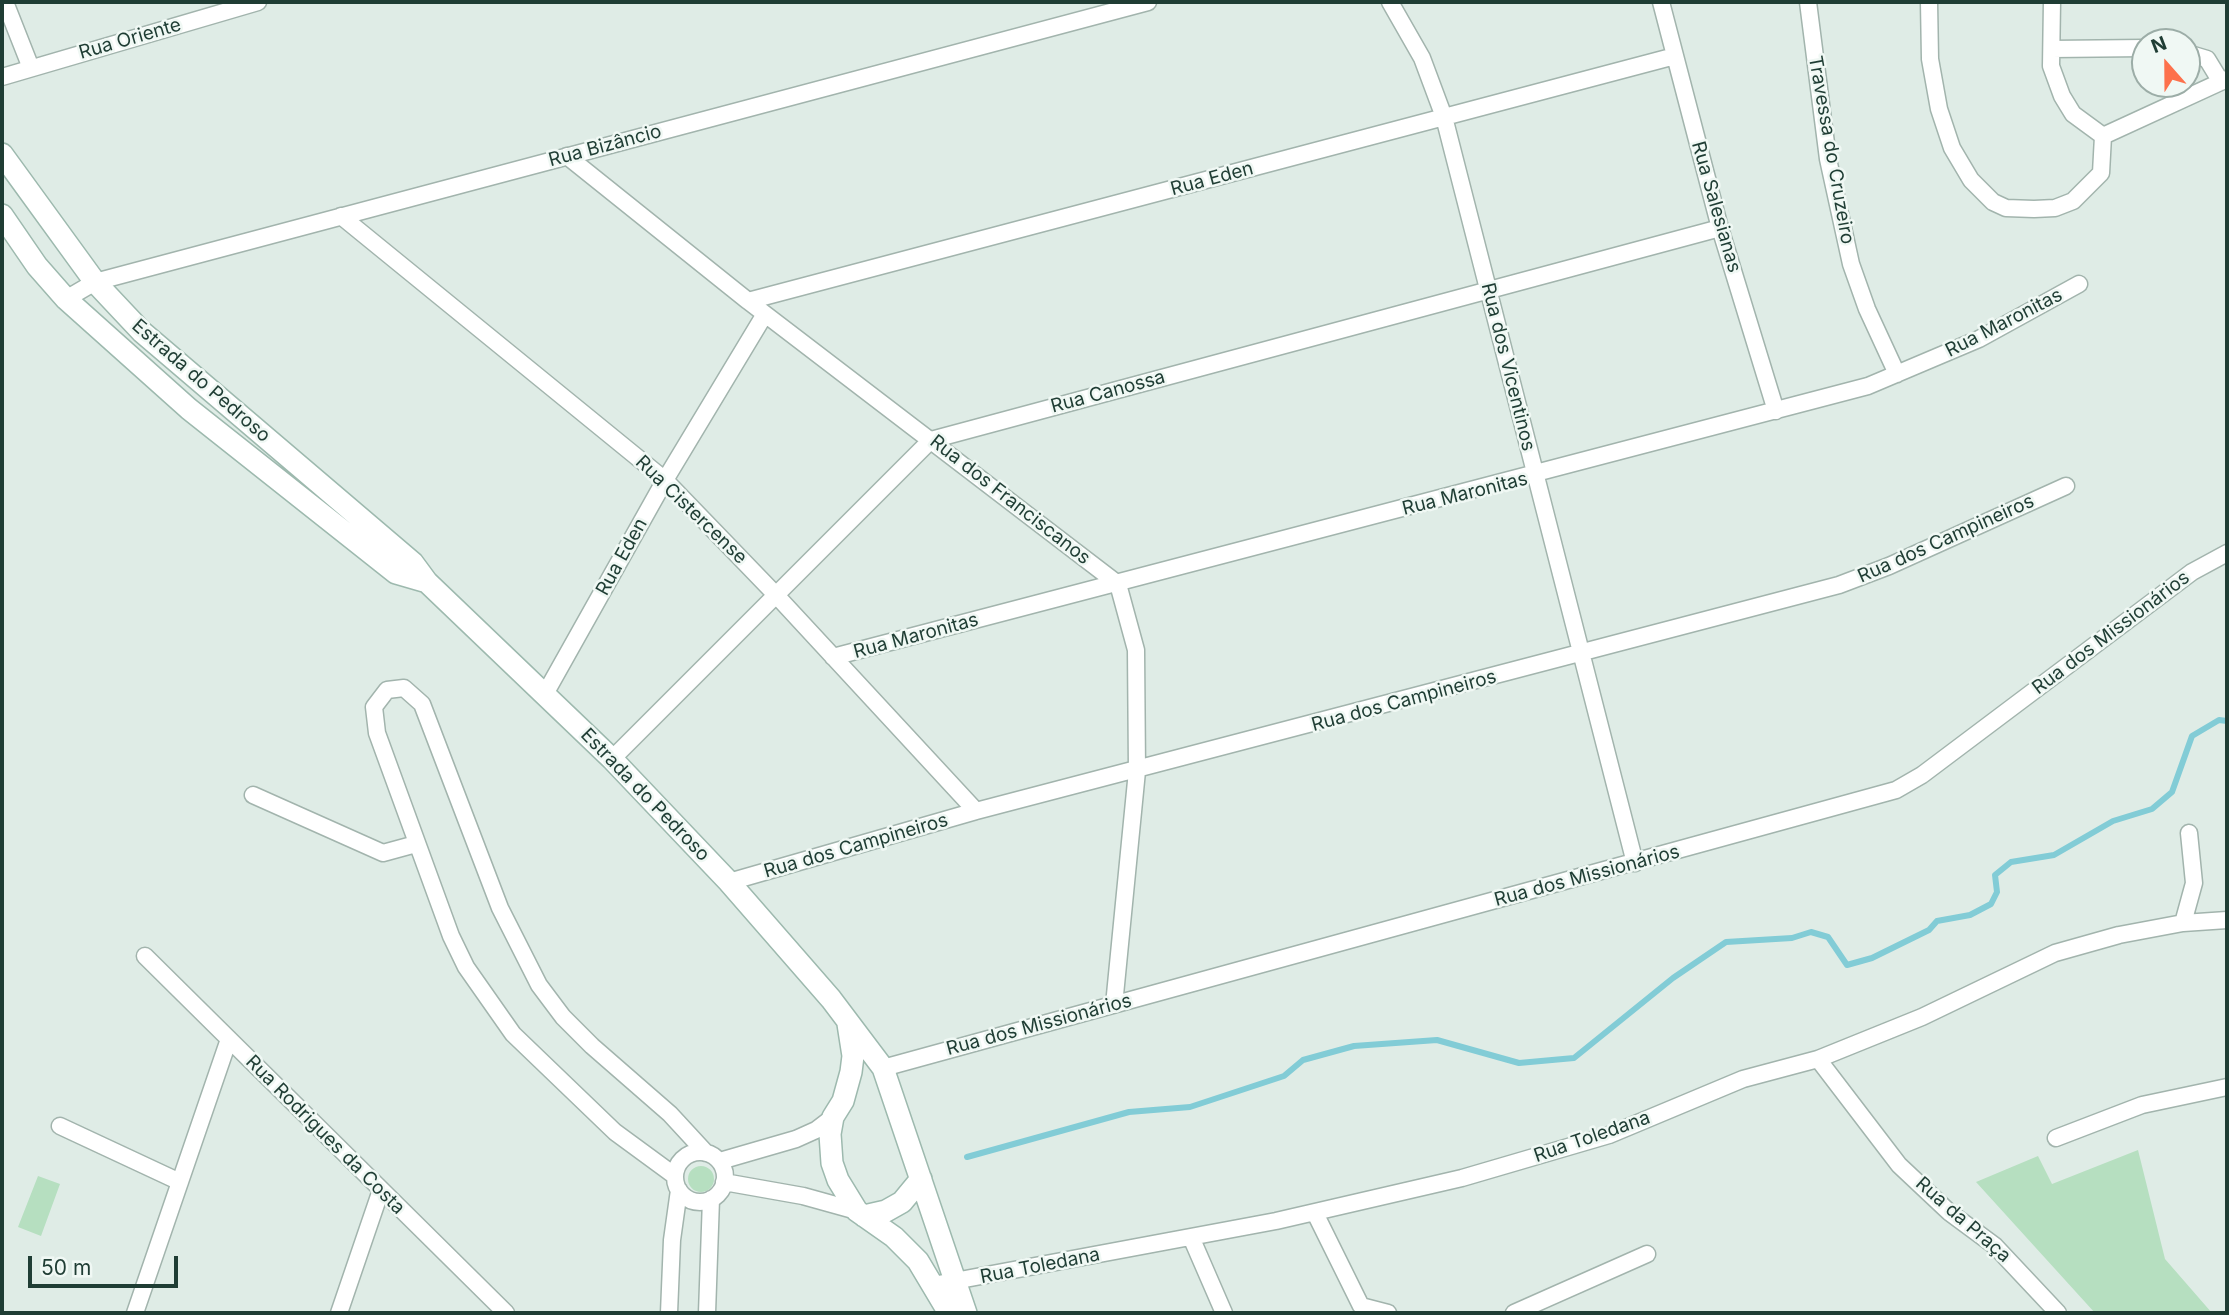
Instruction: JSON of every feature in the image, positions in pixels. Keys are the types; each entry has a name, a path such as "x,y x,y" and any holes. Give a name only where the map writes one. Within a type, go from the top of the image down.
{"main road":[{"name":"Estrada do Pedroso","path":"2,154 95,282 142,332 413,562 427,582 612,759 729,883 831,999 883,1068 966,1313"},
{"name":"Estrada do Pedroso","path":"2,215 37,266 66,299 189,409 396,573 427,582"},
{"name":"Estrada do Pedroso","path":"848,1022 853,1056 838,1109 832,1163 844,1194 860,1214 902,1245 918,1261 949,1313"},
{"path":"838,1109 883,1068"},
{"path":"860,1214 886,1211 902,1202 921,1178"}],"street":[{"path":"5,2 30,68"},
{"name":"Rua Oriente","path":"2,77 212,8 258,2"},
{"name":"Rua Bizâncio","path":"66,299 95,282 1148,2"},
{"name":"Rua dos Vicentinos","path":"1390,2 1406,24 1422,58 1444,117 1634,863"},
{"name":"Rua Salesianas","path":"1661,2 1720,228 1776,411"},
{"name":"Travessa do Cruzeiro","path":"1808,2 1829,159 1851,264 1867,309 1897,373"},
{"path":"1928,2 1930,59 1939,109 1952,148 1971,180 1993,202 2006,208 2034,209 2056,208 2073,201 2101,173 2103,136"},
{"path":"2052,2 2052,66 2062,96 2073,114 2103,136"},
{"path":"2052,48 2131,48"},
{"name":"Rua Eden","path":"748,301 1675,55"},
{"path":"2103,136 2224,81 2207,59 2201,57"},
{"name":"Rua dos Franciscanos","path":"567,156 748,301 1118,583"},
{"name":"Rua Cistercense","path":"341,216 665,480 776,595 976,811"},
{"name":"Rua Canossa","path":"612,759 932,440 1720,228"},
{"name":"Rua Maronitas","path":"834,657 1536,476 1868,386 1989,334 2079,284"},
{"name":"Rua Eden","path":"545,694 665,480 765,314"},
{"name":"Rua dos Campineiros","path":"729,883 976,811 1839,585 1889,566 2066,486"},
{"name":"Rua dos Missionários","path":"883,1068 1896,790 1922,775 2192,572 2227,553"},
{"path":"1114,1005 1137,771 1136,650 1118,583"},
{"path":"404,688 422,704 500,908 539,985 563,1017 592,1046 670,1114 713,1157 724,1182 722,1189 711,1199 690,1199 677,1183 615,1132 513,1034 494,1009 466,967 451,936 377,733 374,708 387,690 404,688"},
{"path":"253,794 383,853 416,844"},
{"path":"2183,923 2194,883 2189,833"},
{"name":"Rua Toledana","path":"933,1285 957,1283 1314,1213 1462,1178 1609,1135 1743,1079 1818,1059 1922,1017 2055,953 2119,935 2183,923 2227,920"},
{"name":"Rua Rodrigues da Costa","path":"145,956 506,1313"},
{"path":"135,1313 229,1040"},
{"name":"Rua da Praça","path":"1818,1059 1899,1165 1949,1212 1995,1246 2058,1313"},
{"path":"2056,1138 2142,1105 2227,1087"},
{"path":"669,1313 672,1240 681,1160 697,1152 713,1157 796,1139 816,1130 838,1109"},
{"path":"60,1126 180,1182"},
{"path":"724,1182 803,1196 860,1214"},
{"path":"339,1313 381,1190"},
{"path":"706,1313 711,1199"},
{"path":"1314,1213 1361,1306 1388,1313"},
{"path":"1191,1237 1224,1313"},
{"path":"1514,1313 1647,1254"}],"green space":[{"path":"2138,1150 2165,1259 2212,1313 2095,1313 1976,1182 2038,1156 2052,1184"},
{"path":"701,1166 710,1170 714,1179 710,1188 701,1192 692,1188 688,1179 692,1170"},
{"path":"38,1176 60,1184 41,1236 18,1227"}],"waterway":[{"path":"967,1157 1129,1112 1190,1107 1284,1076 1303,1060 1354,1046 1437,1040 1519,1063 1574,1058 1673,978 1726,942 1792,938 1811,932 1828,937 1847,965 1872,958 1929,930 1937,921 1970,915 1991,904 1997,892 1995,875 2011,862 2054,855 2113,821 2152,809 2172,792 2192,736 2219,720 2227,721"}]}
